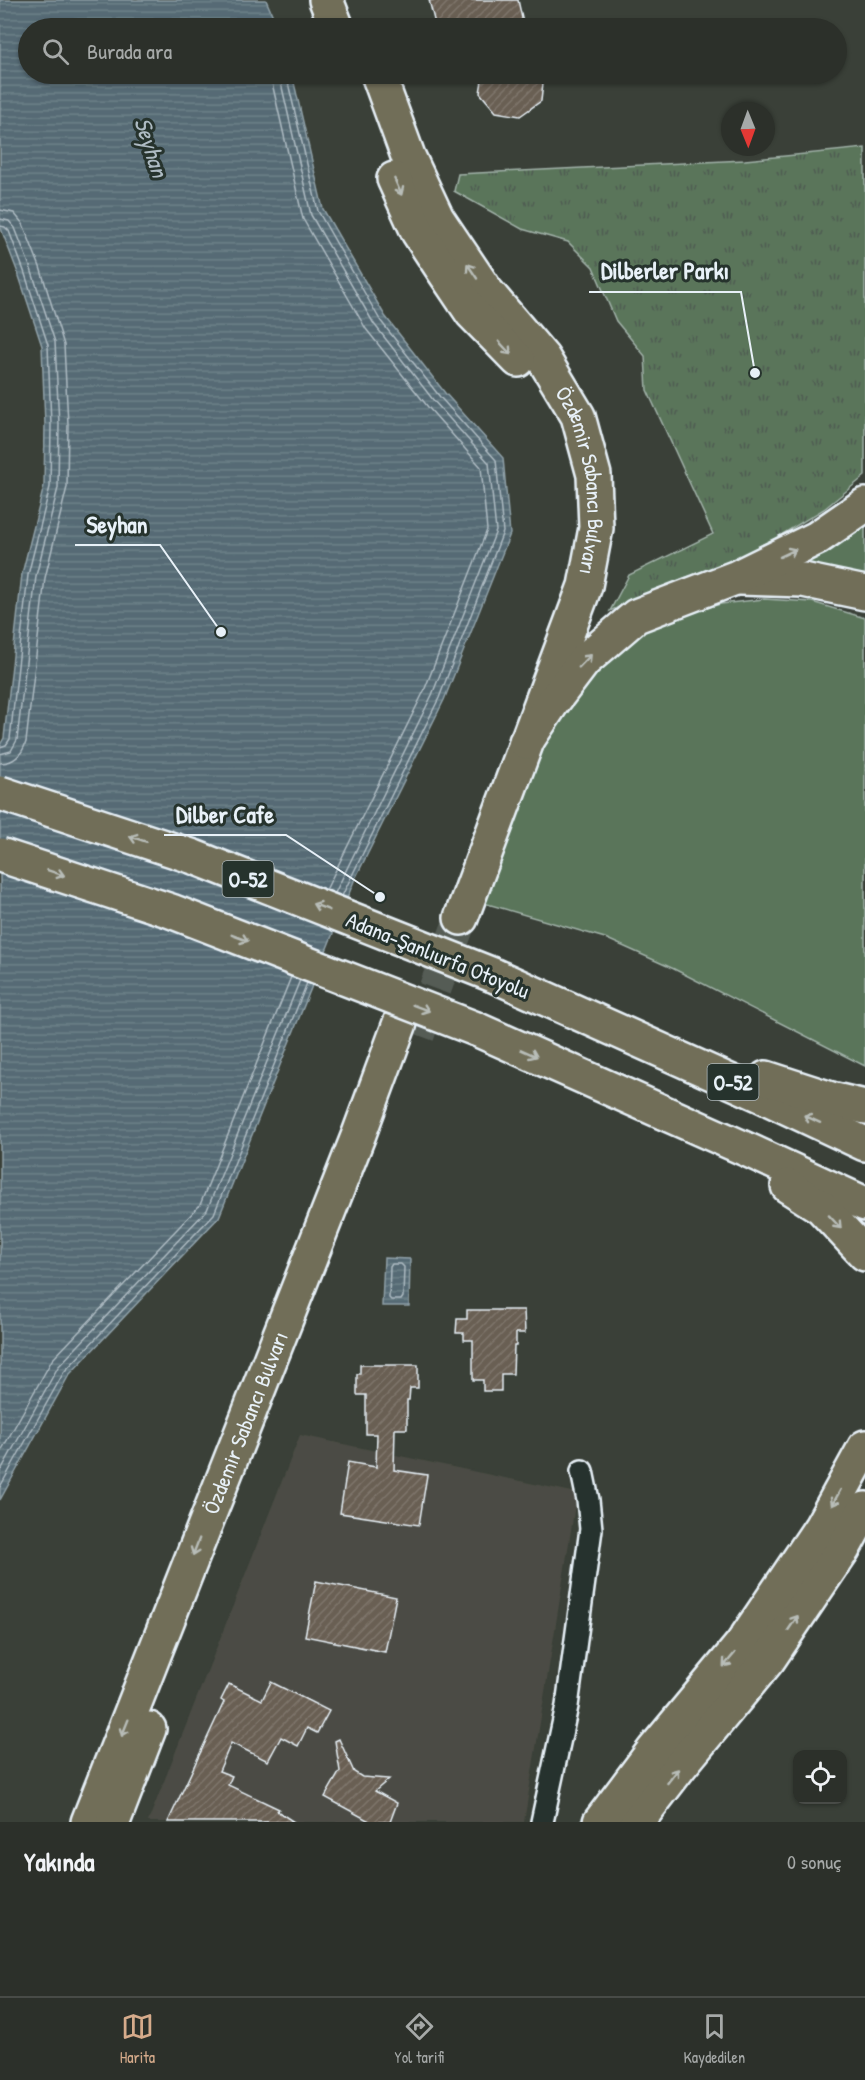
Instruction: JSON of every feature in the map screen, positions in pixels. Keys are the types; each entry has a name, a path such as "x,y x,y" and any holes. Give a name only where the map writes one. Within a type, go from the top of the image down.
{"main road":[{"path":"326,0 333,18"},
{"path":"351,0 357,18"},
{"name":"Özdemir Sabancı Bulvarı","path":"358,84 387,162 418,232 472,313 523,366 556,422 574,477 575,524 565,579 452,915 526,742 585,586 596,528 594,475 578,416 543,358 486,291 437,218 408,156 382,84"},
{"path":"526,742 584,661 636,616 735,578 818,538 865,505"},
{"path":"735,578 803,580 865,593"},
{"name":"Adana-Şanlıurfa Otoyolu","path":"0,793 194,857 493,975 865,1144"},
{"name":"O-52","path":"0,855 171,911 476,1029 865,1204"},
{"path":"599,1022 831,1100 865,1107"},
{"name":"Özdemir Sabancı Bulvarı","path":"88,1822 354,1146 410,1029 113,1822"},
{"path":"624,1094 748,1160 821,1208 865,1254"},
{"path":"600,1822 654,1750 742,1644 820,1527 865,1447"},
{"path":"637,1822 768,1660 843,1549 865,1509"}],"street":[{"path":"542,1822 567,1706 591,1529 582,1471"}],"shaded area":[{"path":"300,1435 577,1493 524,1822 148,1822"}],"green space":[{"path":"865,148 865,476 824,509 733,564 684,578 610,611 629,575 713,534 647,390 645,356 616,321 593,267 568,242 522,229 454,191 458,174 745,160"},
{"path":"865,514 865,582 775,565"},
{"path":"764,599 812,602 865,618 865,1066 674,969 605,938 477,901 555,718 613,653 641,633 674,616 721,604"}],"water":[{"path":"0,0 266,0 274,18 18,18 18,84 294,84 323,209 385,316 445,393 503,458 510,534 444,700 354,881 219,1217 69,1375 0,1500 0,745 4,738 22,574 44,486 45,425 42,346 0,226"},
{"path":"384,1258 410,1259 409,1306 382,1306"}],"building":[{"path":"429,0 518,0 522,18 434,18"},
{"path":"481,84 543,84 541,101 520,116 496,112 480,93"},
{"path":"467,1310 524,1310 525,1333 516,1333 513,1374 501,1374 501,1391 483,1391 483,1380 473,1380 473,1340 464,1340 464,1333 456,1333 457,1319 467,1319"},
{"path":"360,1365 418,1365 418,1388 410,1388 409,1400 407,1400 407,1429 395,1429 394,1470 427,1475 419,1525 340,1513 348,1462 376,1467 377,1434 366,1434 366,1395 357,1395 357,1374 360,1374"},
{"path":"316,1581 396,1597 385,1652 305,1636"},
{"path":"271,1682 329,1711 317,1733 307,1728 298,1746 281,1737 268,1761 231,1743 219,1771 232,1776 228,1785 279,1809 277,1811 294,1822 168,1822 224,1702 221,1700 229,1684 262,1700"},
{"path":"339,1739 354,1772 362,1777 389,1779 375,1791 397,1803 390,1822 371,1822 325,1797 340,1771 335,1741"}],"tunnel":[{"path":"418,1035 461,918"}],"place":[{"name":"Dilberler Parkı","path":"755,373"},
{"name":"Seyhan","path":"221,632"},
{"name":"Dilber Cafe","path":"380,897"}]}
